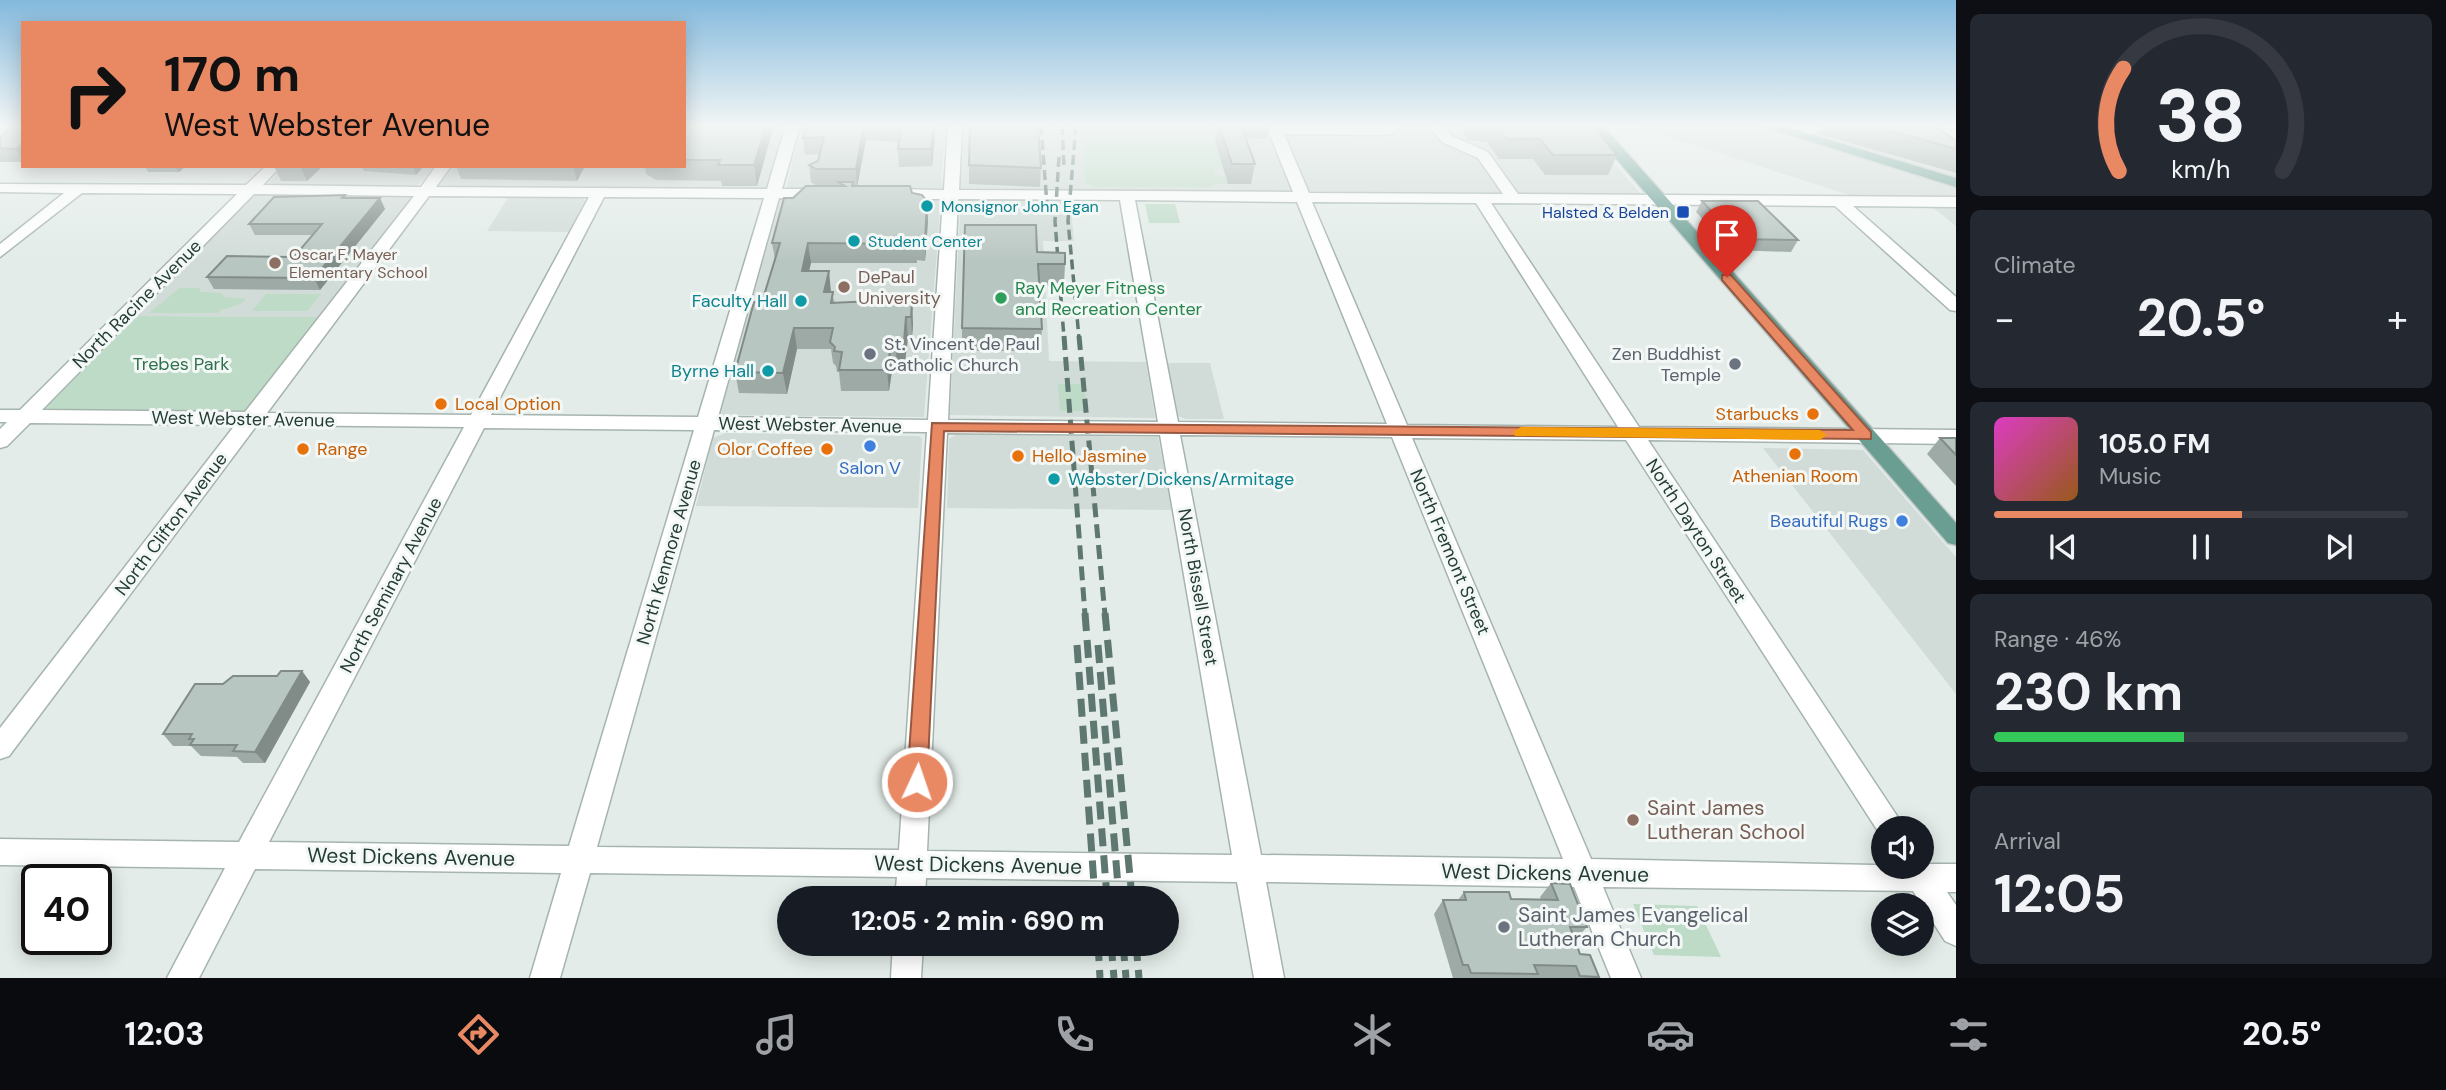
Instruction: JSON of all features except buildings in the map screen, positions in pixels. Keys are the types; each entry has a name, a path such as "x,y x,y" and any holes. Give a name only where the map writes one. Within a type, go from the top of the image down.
{"main road":[{"path":"1634,171 1956,537"},
{"path":"1915,171 1956,183"}],"street":[{"name":"North Racine Avenue","path":"0,441 269,171"},
{"name":"North Clifton Avenue","path":"0,748 440,171"},
{"name":"North Kenmore Avenue","path":"545,978 780,171"},
{"path":"911,886 952,171"},
{"name":"North Fremont Street","path":"1292,171 1626,978"},
{"path":"1494,171 1513,198"},
{"path":"0,188 839,194"},
{"path":"0,252 79,188"},
{"name":"North Seminary Avenue","path":"182,978 600,192"},
{"path":"876,194 1956,202"},
{"name":"North Bissell Street","path":"1127,196 1269,978"},
{"name":"North Dayton Street","path":"1480,198 1881,816"},
{"path":"1839,201 1956,306"},
{"name":"West Webster Avenue","path":"0,416 1956,437"},
{"name":"West Dickens Avenue","path":"0,852 1583,873 1871,872"},
{"name":"West Dickens Avenue","path":"1934,875 1956,878"},
{"path":"1922,879 1956,932"},
{"path":"906,978 907,956"}],"shaded area":[{"path":"280,171 432,171 416,187 266,186"},
{"path":"448,171 773,171 767,188 436,186"},
{"path":"791,171 942,171 944,188 786,189"},
{"path":"962,171 1621,171 1641,194 965,192 958,190 957,184 961,181"},
{"path":"1773,171 1956,171 1956,226 1920,197 1855,197"},
{"name":"Oscar F. Mayer Elementary School","path":"253,194 413,196 318,317 137,316"},
{"path":"509,196 581,197 585,200 569,232 487,231"},
{"name":"DePaul University","path":"781,198 941,199 924,417 720,415"},
{"path":"958,200 1070,200 1074,241 1043,241 1049,361 1146,362 1155,418 950,415 960,212 957,210"},
{"path":"1167,363 1210,363 1224,419 1186,419 1176,415"},
{"path":"725,433 919,436 922,439 918,508 696,506 713,438"},
{"path":"957,434 1158,437 1172,510 947,508 949,439"},
{"path":"1763,448 1863,450 1956,557 1956,694"}],"green space":[{"path":"1084,171 1214,171 1215,175 1225,176 1228,184 1215,184 1211,187 1095,187 1085,183"},
{"path":"1145,204 1175,204 1180,223 1149,223"},
{"path":"180,288 200,288 200,292 221,293 224,297 246,299 218,313 149,313"},
{"path":"266,294 321,294 307,311 252,311"},
{"name":"Trebes Park","path":"137,316 318,317 245,412 44,410"},
{"path":"1058,384 1084,384 1087,411 1060,411"},
{"path":"1633,904 1697,906 1721,957 1654,955"}],"railway":[{"path":"1044,171 1047,205"},
{"path":"1058,171 1055,221 1064,338"},
{"path":"1072,171 1068,221 1079,338"},
{"path":"1064,336 1085,615"},
{"path":"1079,336 1105,615"},
{"path":"1085,613 1106,886"},
{"path":"1105,613 1131,886"},
{"path":"1077,645 1094,886"},
{"path":"1098,645 1118,886"},
{"path":"1099,956 1100,978"},
{"path":"1112,956 1114,978"},
{"path":"1124,956 1126,978"},
{"path":"1137,956 1139,978"}],"slow traffic":[{"path":"1521,432 1820,435"}],"place":[{"name":"Monsignor John Egan","path":"927,206"},
{"name":"Halsted & Belden","path":"1683,212"},
{"name":"Student Center","path":"854,241"},
{"name":"Oscar F. Mayer Elementary School","path":"275,263"},
{"name":"DePaul University","path":"844,287"},
{"name":"Ray Meyer Fitness and Recreation Center","path":"1001,298"},
{"name":"Faculty Hall","path":"801,301"},
{"name":"St. Vincent de Paul Catholic Church","path":"870,354"},
{"name":"Zen Buddhist Temple","path":"1735,364"},
{"name":"Byrne Hall","path":"768,371"},
{"name":"Local Option","path":"441,404"},
{"name":"Starbucks","path":"1813,414"},
{"name":"Salon V","path":"870,446"},
{"name":"Range","path":"303,449"},
{"name":"Olor Coffee","path":"827,449"},
{"name":"Athenian Room","path":"1795,454"},
{"name":"Hello Jasmine","path":"1018,456"},
{"name":"Webster/Dickens/Armitage","path":"1054,479"},
{"name":"Beautiful Rugs","path":"1902,521"},
{"name":"Saint James Lutheran School","path":"1633,820"},
{"name":"Saint James Evangelical Lutheran Church","path":"1504,927"}],"route":[{"path":"917,782 937,426 1866,436 1727,277"}]}
